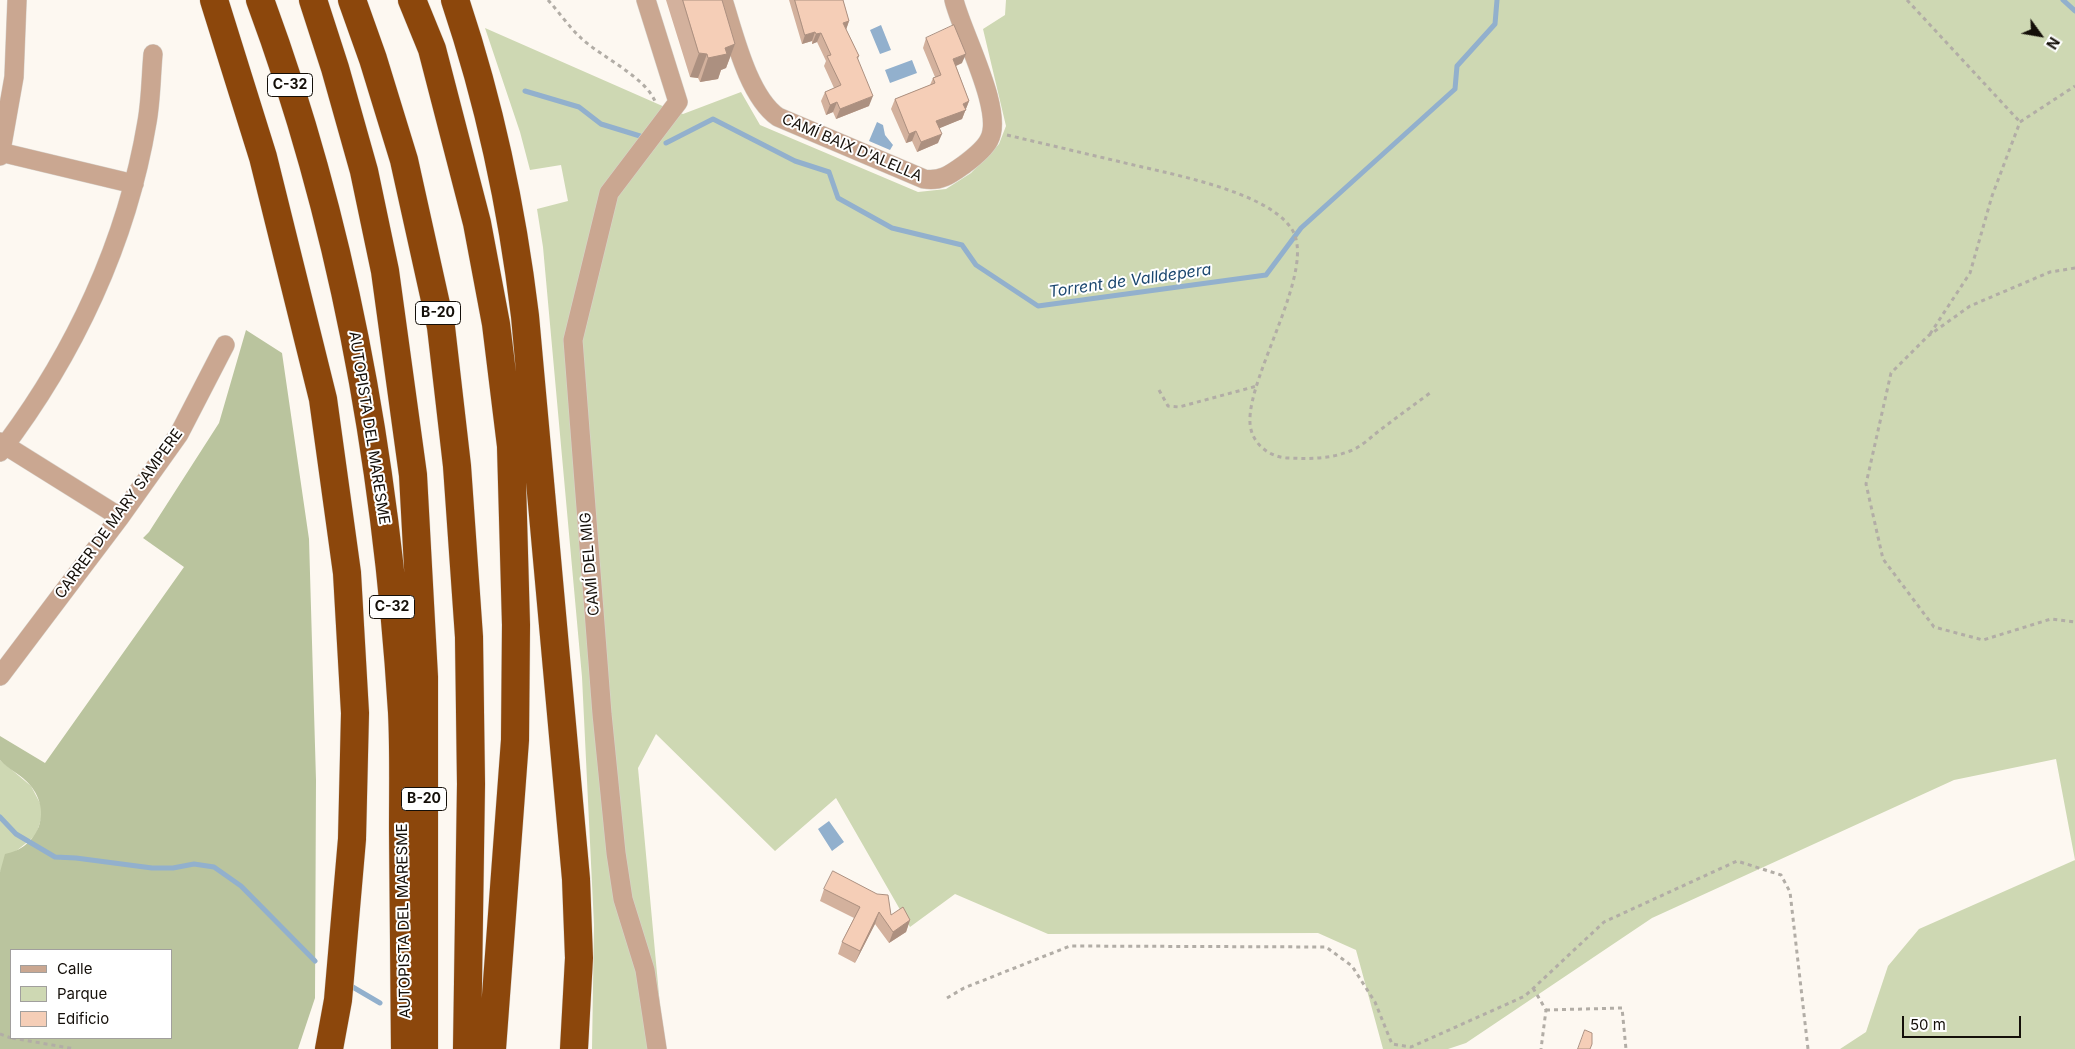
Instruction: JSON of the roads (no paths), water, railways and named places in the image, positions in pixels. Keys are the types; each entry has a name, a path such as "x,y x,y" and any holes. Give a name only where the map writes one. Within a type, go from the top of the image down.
{"highway":[{"path":"203,0 248,106"},
{"path":"214,0 263,157 323,399 347,573 355,713 352,839 338,1000 329,1049"},
{"name":"AUTOPISTA DEL MARESME","path":"260,0 284,65 316,171 352,320 381,482 402,713 405,1049"},
{"name":"B-20","path":"313,0 335,68 364,171 385,271 413,475 424,677 424,1049"},
{"name":"B-20","path":"352,0 373,59 404,160 441,326 454,448 469,637 471,784 467,1049"},
{"path":"412,0 432,49 477,223 496,324 511,446 514,494 515,740 492,1049"},
{"path":"454,0 472,53 496,144 516,247 525,316 576,879 579,958 574,1049"},
{"path":"514,494 525,316"}],"street":[{"path":"17,0 14,77 0,154 134,184"},
{"name":"CAMÍ DEL MIG","path":"646,0 678,102 609,193 573,340 599,675 616,853 623,899 645,970 657,1049"},
{"name":"CAMÍ BAIX D'ALELLA","path":"723,0 752,81 765,106 778,117 924,179 933,181 945,178 970,160 989,140 992,131 993,121 977,60 954,0"},
{"path":"120,517 2,446 44,387 87,311 116,246 134,184 147,121 153,54"},
{"name":"CARRER DE MARY SAMPERE","path":"0,676 180,434 225,344"}],"water":[{"path":"881,25 891,50 880,54 870,30"},
{"path":"912,60 917,73 890,83 885,70"},
{"path":"877,122 883,125 885,135 893,145 890,150 869,141"},
{"path":"829,821 844,842 832,851 818,829"}],"waterway":[{"name":"Torrent de Valldepera","path":"666,143 713,119 795,161 829,172 838,198 892,228 962,245 976,265 1038,306 1266,275 1301,228 1455,89 1457,66 1495,24 1497,0"},
{"path":"2063,0 2075,11"},
{"name":"Torrent de Valldepera","path":"525,91 579,107 601,124 640,136"},
{"path":"0,817 16,834 55,857 152,868 173,868 194,864 214,867 241,886 315,961"},
{"path":"351,986 380,1003"}]}
